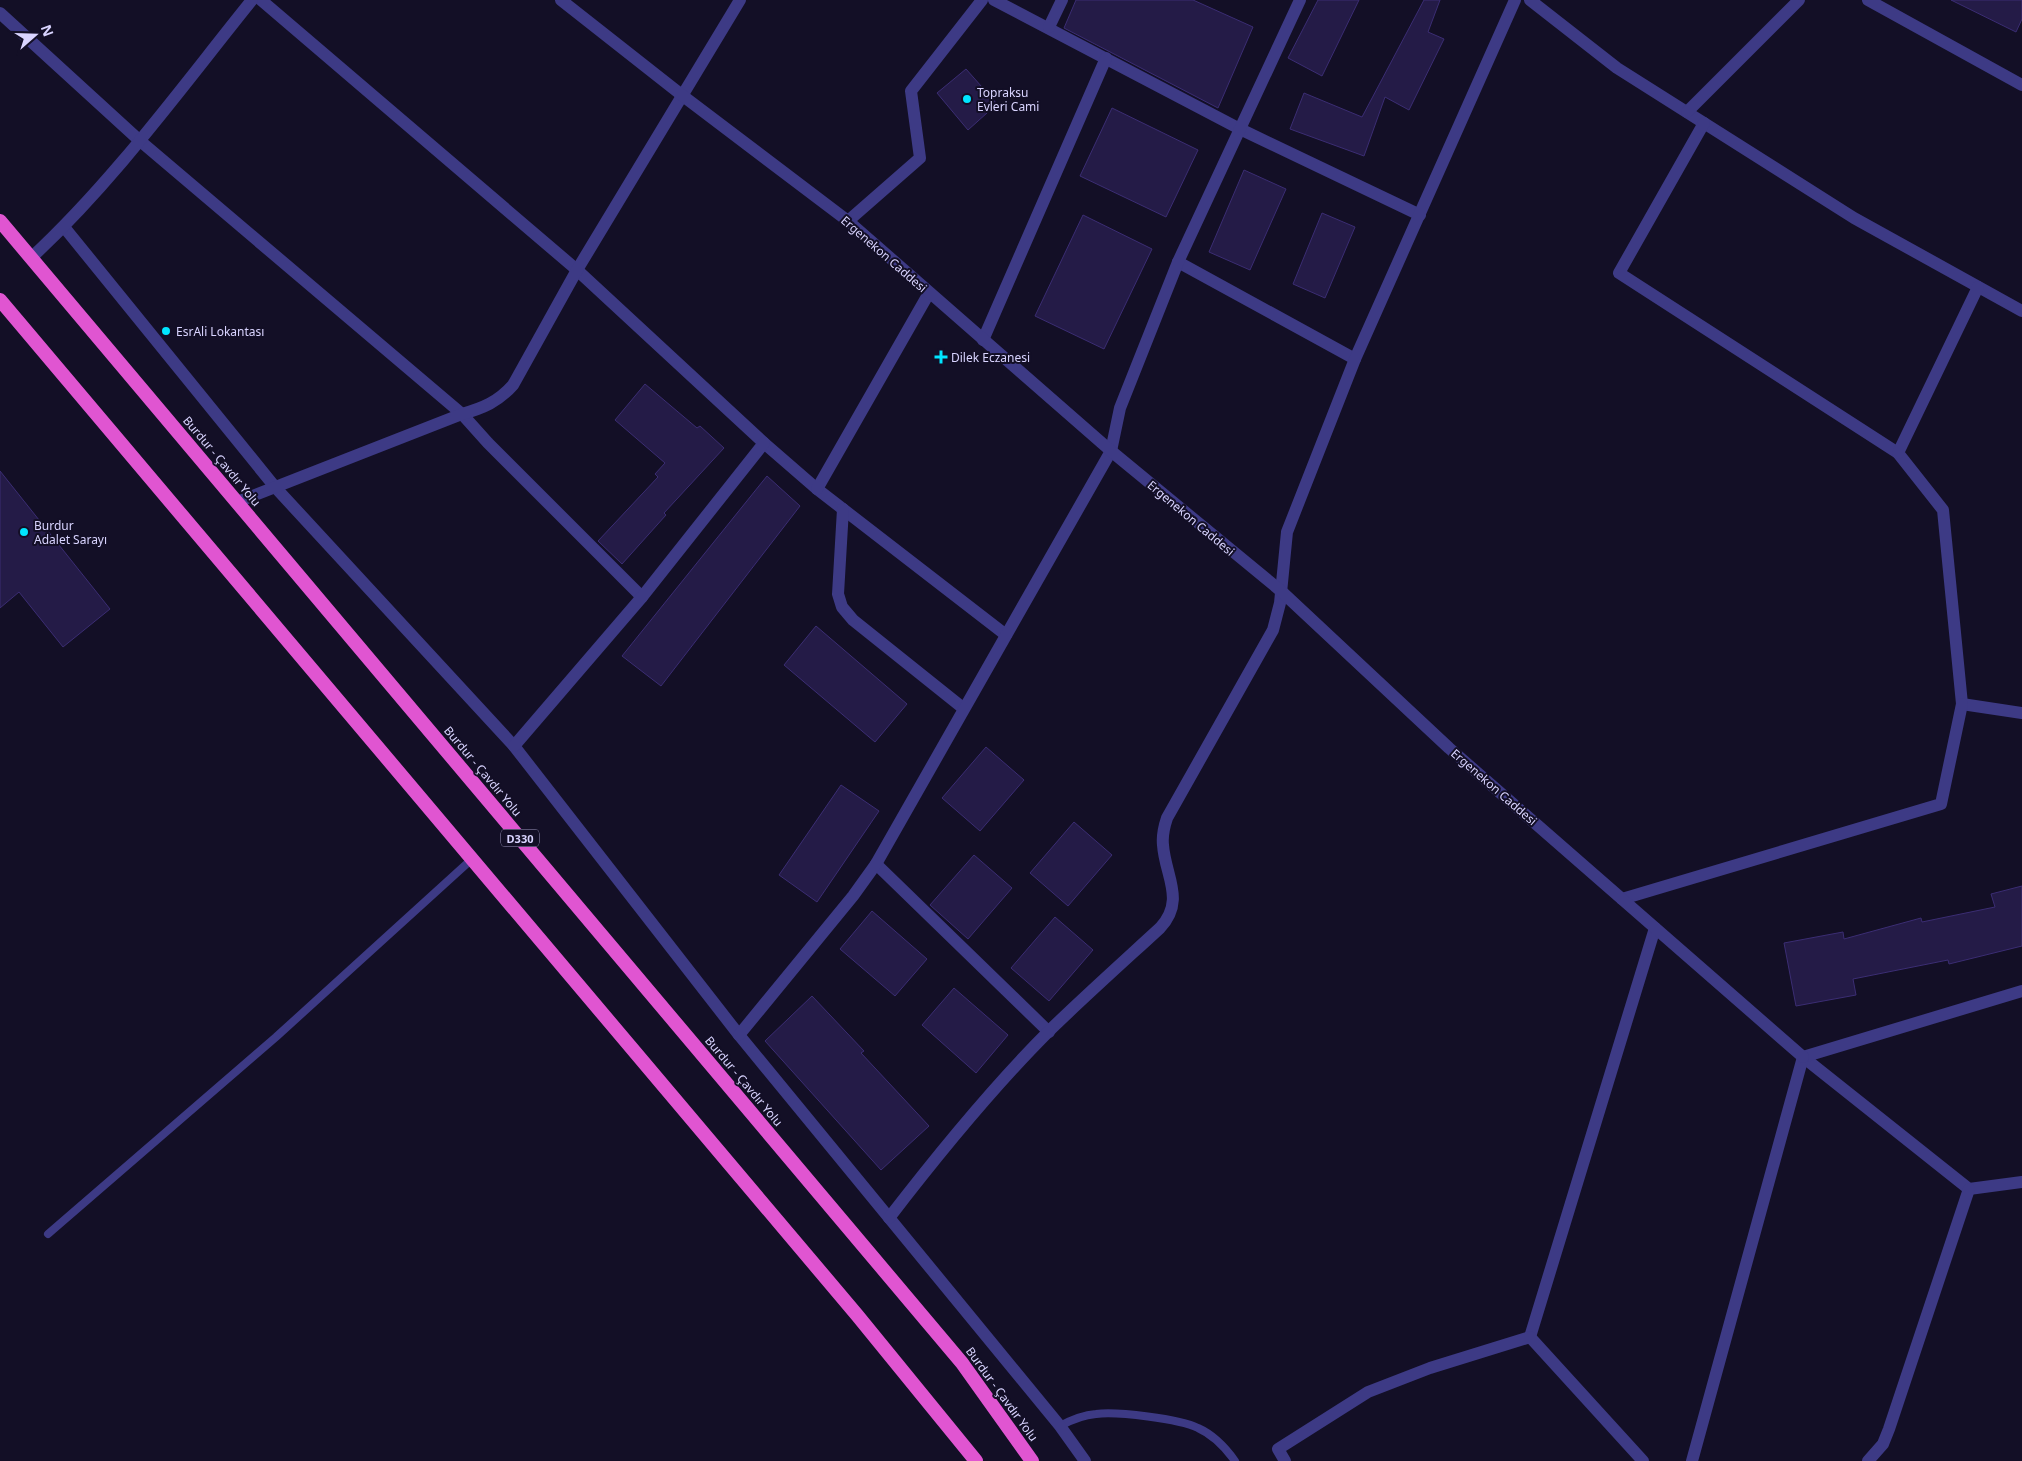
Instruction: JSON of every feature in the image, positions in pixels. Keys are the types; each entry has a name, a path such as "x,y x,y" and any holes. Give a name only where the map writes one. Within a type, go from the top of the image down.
{"highway":[{"name":"Burdur - Çavdır Yolu","path":"0,221 962,1363 1032,1461"},
{"path":"1,302 851,1308 976,1461"}],"street":[{"path":"31,258 64,227 139,140 252,0"},
{"path":"261,0 577,270 764,443 817,489 1006,635"},
{"name":"Ergenekon Caddesi","path":"562,0 683,96 848,221 1111,451 1281,591 1449,748 1803,1057 1970,1189"},
{"path":"237,502 496,402 513,385 577,270 740,0"},
{"path":"848,221 920,158 911,91 982,0"},
{"path":"994,0 1049,27 1240,129 1420,215"},
{"path":"1049,27 1062,0"},
{"path":"739,1035 853,896 876,864 963,708 1111,451 1120,408 1178,262 1300,0"},
{"path":"889,1218 977,1109 1049,1032 1160,928 1169,914 1173,897 1163,845 1167,818 1266,644 1277,614 1287,532 1356,359 1515,0"},
{"path":"1530,0 1617,68 1854,218 2022,311"},
{"path":"1687,112 1799,0"},
{"path":"1868,0 2022,85"},
{"path":"0,13 139,140 462,414 488,443 642,597"},
{"path":"983,340 1106,58"},
{"path":"1622,899 1941,804 1962,704 1943,510 1898,453 1619,272 1704,123"},
{"path":"64,227 275,487 514,746 739,1035 1060,1426 1085,1461"},
{"path":"1178,262 1356,359"},
{"path":"1898,453 1978,287"},
{"path":"817,489 929,293"},
{"path":"514,746 642,597 764,443"},
{"path":"842,509 838,594 842,607 853,620 963,708"},
{"path":"1962,704 2022,713"},
{"path":"876,864 1049,1032"},
{"path":"1530,1337 1655,928"},
{"path":"1692,1461 1803,1057 2022,991"},
{"path":"1868,1461 1883,1444 1889,1429 1970,1189 2022,1182"},
{"path":"1285,1461 1278,1449 1368,1392 1430,1368 1530,1337"},
{"path":"1530,1337 1643,1461"}],"lane":[{"path":"48,1234 276,1037 472,859"},
{"path":"1060,1426 1072,1420 1098,1413 1178,1421 1207,1433 1222,1445 1235,1461"}],"building":[{"path":"1076,0 1193,0 1253,27 1218,108 1064,28"},
{"path":"1318,0 1359,0 1322,76 1288,58"},
{"path":"1424,0 1440,0 1428,32 1444,39 1409,110 1385,97 1364,156 1290,129 1304,93 1362,117"},
{"path":"1951,0 2022,0 2022,19 2016,32"},
{"name":"Topraksu Evleri Cami","path":"966,69 997,104 968,130 937,93"},
{"path":"1112,108 1198,150 1166,217 1080,176"},
{"path":"1244,170 1286,189 1250,270 1209,252"},
{"path":"1322,213 1355,227 1325,298 1293,284"},
{"path":"1083,215 1152,249 1104,349 1035,316"},
{"path":"645,384 697,428 700,426 724,448 664,513 666,515 622,564 598,541 658,477 655,474 665,463 615,420"},
{"name":"Burdur Adalet Sarayı","path":"0,471 110,609 63,647 19,592 0,608"},
{"path":"767,476 800,506 661,686 622,656"},
{"path":"816,626 907,704 875,742 784,665"},
{"path":"986,747 1024,780 980,831 942,798"},
{"path":"841,785 879,811 817,902 779,875"},
{"path":"1074,822 1112,855 1068,906 1030,873"},
{"path":"974,855 1012,888 968,939 930,905"},
{"path":"2022,886 2022,946 1949,964 1948,960 1853,979 1856,995 1796,1006 1784,943 1843,932 1844,939 1921,918 1922,922 1995,907 1991,894"},
{"path":"872,911 927,959 895,996 840,949"},
{"path":"1055,917 1093,950 1049,1001 1011,968"},
{"path":"954,988 1008,1035 976,1073 922,1025"},
{"path":"812,996 864,1051 861,1053 929,1126 881,1170 765,1041"}],"place":[{"name":"Topraksu Evleri Cami","path":"967,99"},
{"name":"EsrAli Lokantası","path":"166,331"},
{"name":"Dilek Eczanesi","path":"941,357"},
{"name":"Burdur Adalet Sarayı","path":"24,532"}]}
